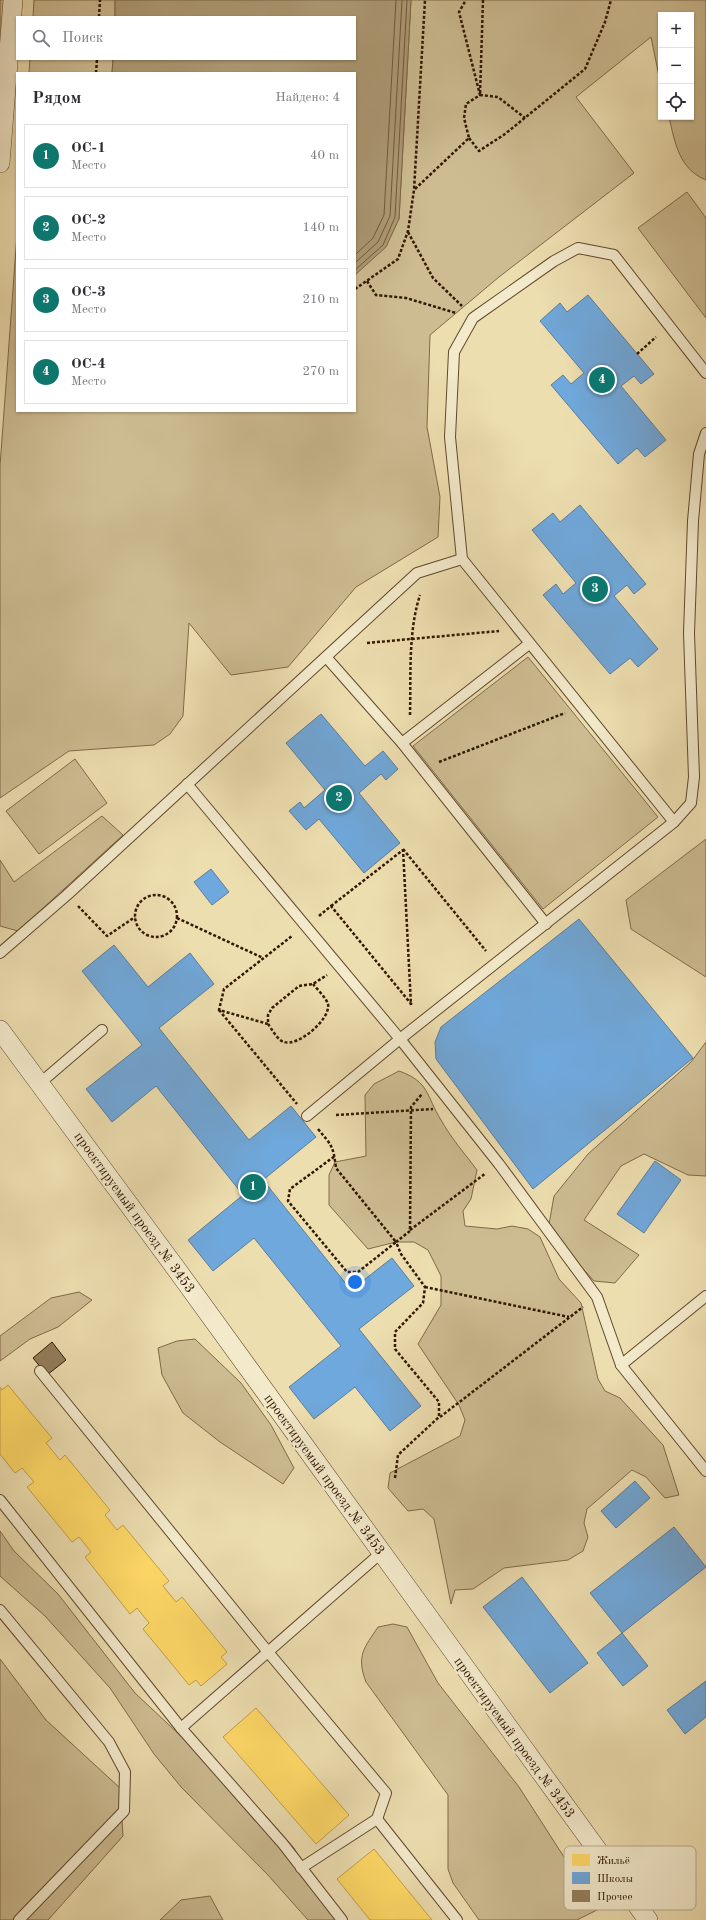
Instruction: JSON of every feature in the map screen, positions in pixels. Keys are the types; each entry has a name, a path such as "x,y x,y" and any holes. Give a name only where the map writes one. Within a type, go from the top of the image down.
{"street":[{"path":"0,163 13,0"},
{"name":"проектируемый проезд № 3453","path":"0,1030 382,1552 595,1846"},
{"name":"проектируемый проезд № 3453","path":"641,1910 648,1920"}],"lane":[{"path":"674,822 462,559 450,437 454,352 473,318 554,261 578,248 614,255 668,327 706,374"},
{"path":"307,1116 674,822 690,803 694,777 689,633 692,529 699,454 706,433"},
{"path":"0,953 67,895 417,573 462,559"},
{"path":"406,740 529,644"},
{"path":"326,657 406,740 422,768 546,924"},
{"path":"187,784 400,1040 499,1164 597,1297 621,1365 706,1471"},
{"path":"40,1084 102,1030"},
{"path":"621,1365 706,1296"},
{"path":"40,1371 268,1652 386,1793 378,1819 301,1868"},
{"path":"0,1500 181,1728 283,1844 342,1920"},
{"path":"181,1728 382,1552"},
{"path":"0,1610 109,1742 125,1772 124,1811 19,1920"},
{"path":"378,1819 457,1920"}],"path":[{"path":"99,16 100,0"},
{"path":"356,288 398,259 408,232 414,190 425,0"},
{"path":"466,0 459,12 480,95"},
{"path":"480,95 483,0"},
{"path":"525,118 498,97 480,95 466,104 464,118 469,138 479,151 505,134 525,118 585,69 605,22 611,0"},
{"path":"96,72 97,60"},
{"path":"414,190 469,138"},
{"path":"408,232 433,278 473,318"},
{"path":"367,281 376,295 406,298 473,318"},
{"path":"637,354 668,327"},
{"path":"406,740 415,610 428,570"},
{"path":"337,646 518,629"},
{"path":"422,768 580,707"},
{"path":"220,1010 224,989 403,849"},
{"path":"403,849 497,963"},
{"path":"403,849 413,1030"},
{"path":"67,895 107,936 135,917"},
{"path":"152,896 166,898 175,905 178,918 174,928 164,936 151,937 140,929 135,917 139,903 152,896"},
{"path":"331,906 412,1005"},
{"path":"178,918 263,958"},
{"path":"313,984 328,1003 328,1013 323,1021 298,1042 281,1042 268,1024 268,1015 272,1008 298,986 313,984 339,968"},
{"path":"220,1010 268,1024"},
{"path":"220,1010 333,1147 336,1168 396,1242 401,1254 425,1287 569,1318"},
{"path":"410,1231 411,1107 434,1082"},
{"path":"307,1116 411,1111 453,1106"},
{"path":"335,1156 290,1189 288,1201 347,1272 358,1272 499,1164"},
{"path":"425,1287 423,1303 395,1332 395,1349 439,1402 439,1417"},
{"path":"395,1478 398,1455 439,1417 597,1297"}],"shaded area":[{"path":"0,0 4,0 0,56"},
{"path":"34,0 115,0 115,16 33,16"},
{"path":"411,0 706,0 706,180 697,175 684,162 676,145 670,120 694,120 694,12 658,12 658,71 651,37 576,97 634,173 499,277 430,335 427,427 440,497 438,537 356,587 288,667 231,675 189,623 183,716 170,734 154,745 69,751 0,798 0,466 16,249 16,412 356,412 356,274 399,219"},
{"path":"30,60 113,60 112,72 29,72"},
{"path":"687,192 706,218 706,318 638,228"},
{"path":"528,657 658,817 543,909 413,746"},
{"path":"75,759 107,803 39,854 6,811"},
{"path":"102,816 123,835 18,931 0,926 0,860 14,882"},
{"path":"706,839 706,977 631,929 626,900"},
{"path":"706,1042 706,1176 688,1175 644,1154 621,1166 584,1220 639,1255 615,1283 594,1281 548,1230 554,1196 588,1154 691,1062"},
{"path":"399,1071 409,1075 422,1085 445,1127 477,1170 471,1199 463,1211 465,1226 497,1229 512,1226 528,1229 540,1237 559,1279 581,1303 598,1379 605,1391 620,1398 663,1445 679,1495 665,1498 646,1477 632,1470 587,1509 584,1523 588,1537 583,1551 568,1560 504,1568 473,1589 455,1590 451,1604 434,1519 423,1509 408,1511 388,1488 390,1473 460,1436 465,1420 459,1405 418,1344 441,1305 441,1276 428,1250 414,1242 396,1242 368,1249 329,1205 329,1175 335,1162 366,1156 365,1095 374,1084"},
{"path":"79,1292 92,1300 58,1327 30,1339 0,1361 0,1336 51,1298"},
{"path":"195,1339 241,1383 271,1425 294,1468 283,1484 220,1442 183,1413 162,1375 158,1348 177,1341"},
{"path":"0,1531 14,1551 58,1594 135,1693 265,1815 294,1848 335,1920 308,1920 267,1874 182,1788 154,1754 110,1688 45,1616 0,1576"},
{"path":"393,1624 407,1627 438,1683 519,1787 564,1857 564,1910 597,1910 577,1920 479,1920 453,1883 448,1869 448,1795 366,1682 362,1665 363,1653 365,1647 378,1627"},
{"path":"0,1659 46,1720 120,1788 123,1836 48,1920 0,1920"},
{"path":"210,1896 223,1920 160,1920 181,1900"}],"water":[{"path":"115,0 411,0 399,219 386,247 356,274 356,72 112,72 113,60 356,60 356,16 115,16"}],"building: Жильё":[{"path":"8,1385 52,1438 46,1443 60,1460 65,1455 110,1510 105,1515 117,1530 123,1525 169,1581 163,1586 176,1602 182,1597 227,1652 221,1657 227,1664 201,1686 196,1680 189,1685 143,1629 149,1623 137,1608 130,1614 85,1557 91,1552 79,1537 72,1542 27,1487 34,1482 22,1468 15,1473 0,1454 0,1387 2,1390"},
{"path":"256,1708 349,1815 316,1844 223,1737"},
{"path":"374,1849 432,1920 370,1920 337,1879"}],"building: Школы":[{"path":"588,295 654,374 641,384 634,376 621,386 666,440 645,457 637,448 618,464 551,385 563,375 571,384 584,373 540,321 560,303 567,312"},
{"path":"580,505 646,584 634,594 627,585 614,596 658,649 638,667 630,658 610,674 543,595 556,584 563,594 576,583 532,530 553,513 560,522"},
{"path":"321,714 365,766 383,751 398,769 386,780 381,774 359,793 400,843 364,873 319,819 306,830 289,811 300,802 304,808 325,790 286,743"},
{"path":"211,869 229,892 212,905 194,882"},
{"path":"579,919 693,1058 533,1189 436,1059 435,1042 441,1027"},
{"path":"114,945 148,987 190,953 214,984 159,1028 249,1140 291,1106 316,1137 263,1180 351,1290 392,1258 414,1286 359,1329 421,1406 390,1431 355,1387 314,1419 289,1387 341,1346 254,1238 213,1271 188,1240 243,1195 156,1086 112,1122 86,1089 142,1045 82,971"},
{"path":"655,1161 681,1180 644,1233 617,1214"},
{"path":"635,1481 650,1498 616,1528 601,1511"},
{"path":"674,1527 706,1567 622,1633 590,1593"},
{"path":"522,1577 588,1663 550,1693 483,1607"},
{"path":"622,1633 648,1666 623,1686 597,1653"},
{"path":"706,1681 706,1717 685,1734 667,1710"}],"building: Прочее":[{"path":"52,1342 66,1360 47,1375 33,1358"}],"place":[{"name":"ОС-4","path":"602,380"},
{"name":"ОС-3","path":"595,589"},
{"name":"ОС-2","path":"339,798"},
{"name":"ОС-1","path":"253,1187"}]}
